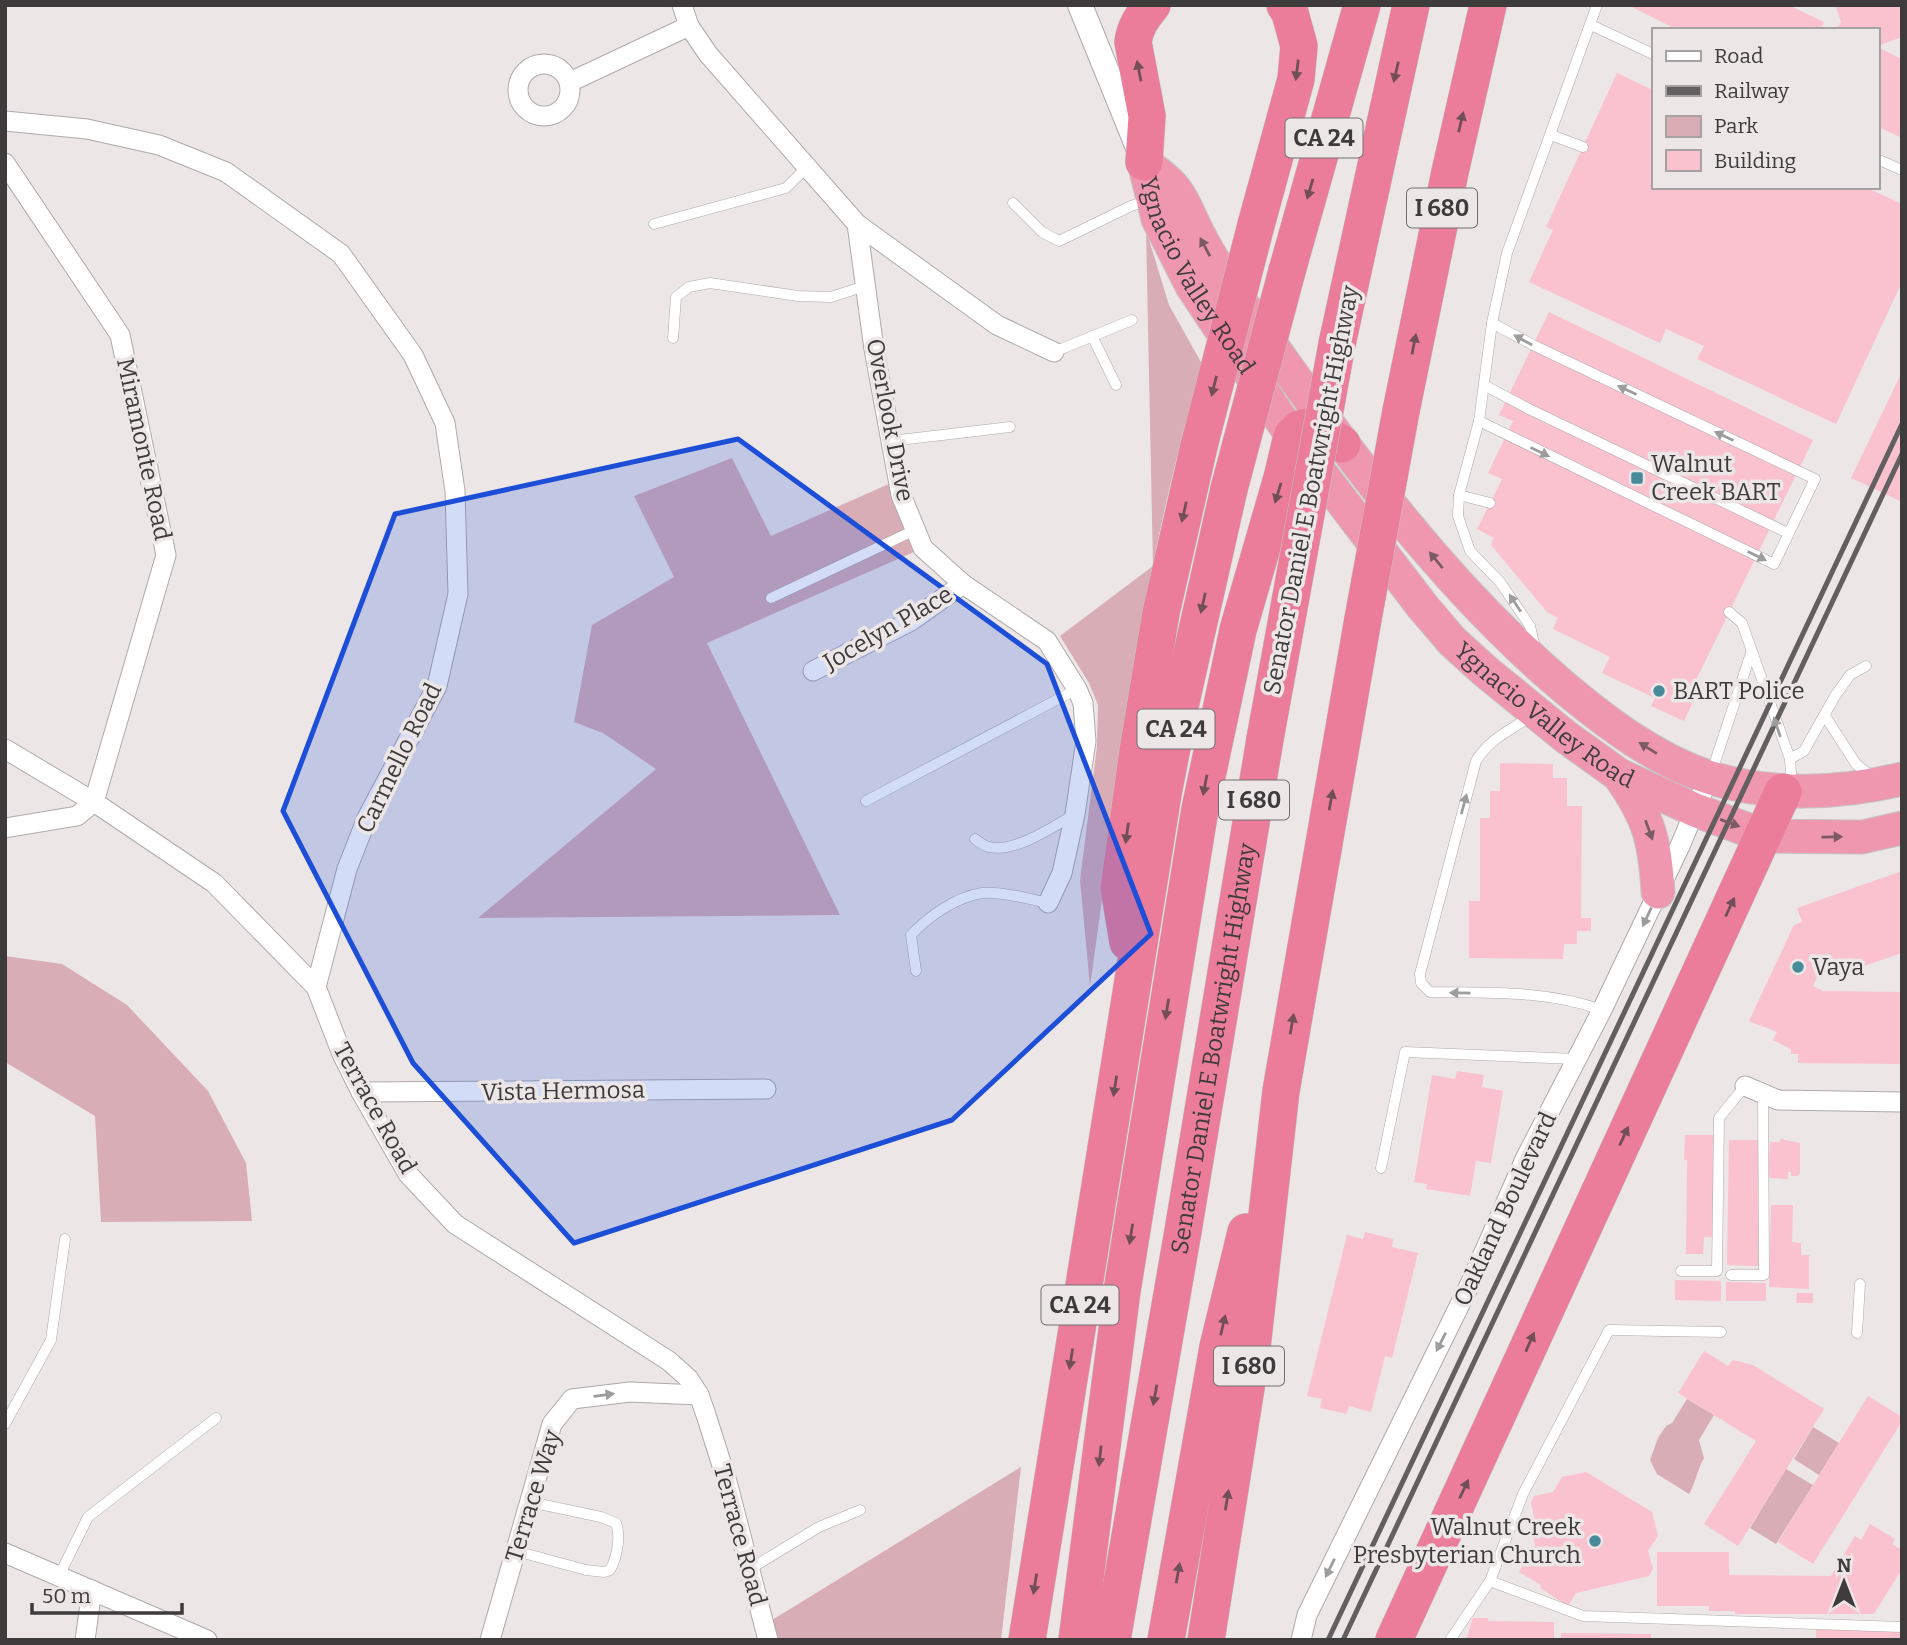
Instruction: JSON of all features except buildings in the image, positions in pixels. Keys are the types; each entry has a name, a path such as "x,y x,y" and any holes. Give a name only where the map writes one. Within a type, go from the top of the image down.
{"highway":[{"path":"1143,162 1147,116 1133,42 1142,17 1152,5"},
{"path":"1133,971 1119,888 1161,613 1199,446 1296,79 1299,46 1290,13 1285,5"},
{"name":"CA 24","path":"1027,1640 1133,971 1180,706 1229,489 1362,5"},
{"name":"Senator Daniel E Boatwright Highway","path":"1112,1640 1265,739 1337,344 1411,5"},
{"name":"I 680","path":"1206,1640 1251,1356 1281,1091 1401,411 1447,185 1488,5"},
{"name":"Ygnacio Valley Road","path":"1143,162 1158,219 1192,286 1292,436 1452,641 1536,712 1619,775 1695,810 1764,836 1862,837 1902,828"},
{"name":"Ygnacio Valley Road","path":"1143,162 1173,187 1215,266 1342,444 1452,580 1539,666 1586,705 1667,760 1709,777 1786,775 1825,790 1891,782"},
{"path":"1077,1640 1122,1291 1200,809 1235,641 1292,436 1300,429 1312,426 1342,444"},
{"path":"1619,775 1635,798 1653,839 1658,892"},
{"path":"1394,1640 1764,836 1786,775"},
{"path":"1166,1640 1218,1347 1281,1091"}],"street":[{"path":"682,5 689,26 708,54 857,225 997,325 1054,352"},
{"path":"1080,5 1143,162"},
{"path":"570,82 689,26"},
{"name":"Carmello Road","path":"5,121 87,129 159,145 226,172 341,254 412,355 445,423 455,491 458,594 437,686 367,818 346,869 316,987"},
{"name":"Miramonte Road","path":"5,163 120,335 166,555 94,802"},
{"name":"Overlook Drive","path":"857,225 874,349 901,495 923,548 963,584 1047,641 1083,703 1086,741 1075,814 1062,873 1048,903"},
{"name":"Jocelyn Place","path":"813,671 911,621 963,584"},
{"name":"Terrace Road","path":"5,749 94,802 214,883 316,987 342,1054 408,1174 455,1224 669,1361 688,1378 699,1395 726,1478 768,1640"},
{"name":"Oakland Boulevard","path":"1301,1640 1307,1615 1471,1282 1525,1159 1602,1010 1709,777"},
{"path":"5,828 77,816 94,802"},
{"name":"Vista Hermosa","path":"361,1092 766,1089"},
{"path":"1754,1090 1778,1100 1902,1102"},
{"name":"Terrace Way","path":"491,1640 552,1424 572,1399 630,1392 699,1395"},
{"path":"5,1553 207,1640"},
{"path":"85,1640 92,1590"}],"lane":[{"path":"1539,666 1530,626 1500,582 1470,551 1458,516 1459,495 1479,421 1492,323 1507,253 1597,5"},
{"path":"1591,25 1652,54"},
{"path":"1550,135 1583,147"},
{"path":"1879,160 1902,170"},
{"path":"654,225 786,188 807,167"},
{"path":"1013,203 1042,232 1059,241 1131,206 1153,199"},
{"path":"673,338 676,297 689,287 710,283 798,296 831,297 865,286"},
{"path":"1054,352 1132,320"},
{"path":"1479,421 1774,564 1815,479 1492,323"},
{"path":"1092,336 1116,385"},
{"path":"1484,385 1788,533"},
{"path":"891,441 1010,427"},
{"path":"1459,495 1490,503"},
{"path":"771,598 915,530"},
{"path":"1729,612 1742,623 1786,775"},
{"path":"1709,777 1720,751 1751,652"},
{"path":"1786,775 1804,751 1850,675 1866,666"},
{"path":"866,801 1077,689"},
{"path":"1536,712 1483,748 1476,761 1420,974 1421,983 1430,992 1528,993 1584,1003 1602,1010"},
{"path":"1825,716 1856,764 1891,782"},
{"path":"975,839 987,847 1010,847 1075,814"},
{"path":"916,971 911,935 923,921 946,907 984,893 1048,903"},
{"path":"1381,1168 1405,1052 1578,1059"},
{"path":"1681,1271 1717,1271 1719,1118 1754,1090"},
{"path":"1731,1275 1764,1275 1754,1090"},
{"path":"5,1424 51,1340 65,1239"},
{"path":"1857,1333 1860,1284"},
{"path":"1450,1640 1490,1581 1523,1494 1609,1330 1721,1332"},
{"path":"59,1576 88,1517 216,1418"},
{"path":"516,1551 596,1572 610,1570 613,1564 619,1535 616,1522 530,1502"},
{"path":"750,1569 819,1527 860,1510"},
{"path":"1490,1581 1583,1616 1902,1627"}],"highlighted area":[{"path":"738,439 1047,664 1151,934 952,1120 574,1243 413,1063 283,811 395,514"}],"green space":[{"path":"1146,230 1169,305 1202,364 1175,464 1153,565"},
{"path":"732,458 771,536 898,480 923,548 707,643 840,915 478,918 656,769 603,733 574,722 592,625 674,577 634,496"},
{"path":"1153,566 1127,723 1090,986 1080,880 1097,746 1098,705 1089,683 1060,636"},
{"path":"5,956 62,964 127,1005 208,1091 246,1163 252,1221 101,1222 95,1116 5,1062"},
{"path":"1687,1399 1714,1415 1699,1440 1704,1458 1689,1494 1657,1474 1650,1460 1658,1438 1666,1426 1672,1423"},
{"path":"1813,1427 1839,1443 1819,1475 1794,1459"},
{"path":"1021,1467 1001,1640 768,1640 764,1625"},
{"path":"1786,1469 1813,1485 1776,1544 1750,1528"}],"railway":[{"path":"1328,1640 1902,424"},
{"path":"1343,1640 1902,454"}],"place":[{"name":"Walnut Creek BART","path":"1637,478"},
{"name":"BART Police","path":"1659,691"},
{"name":"Vaya","path":"1798,967"},
{"name":"Walnut Creek Presbyterian Church","path":"1595,1541"}]}
